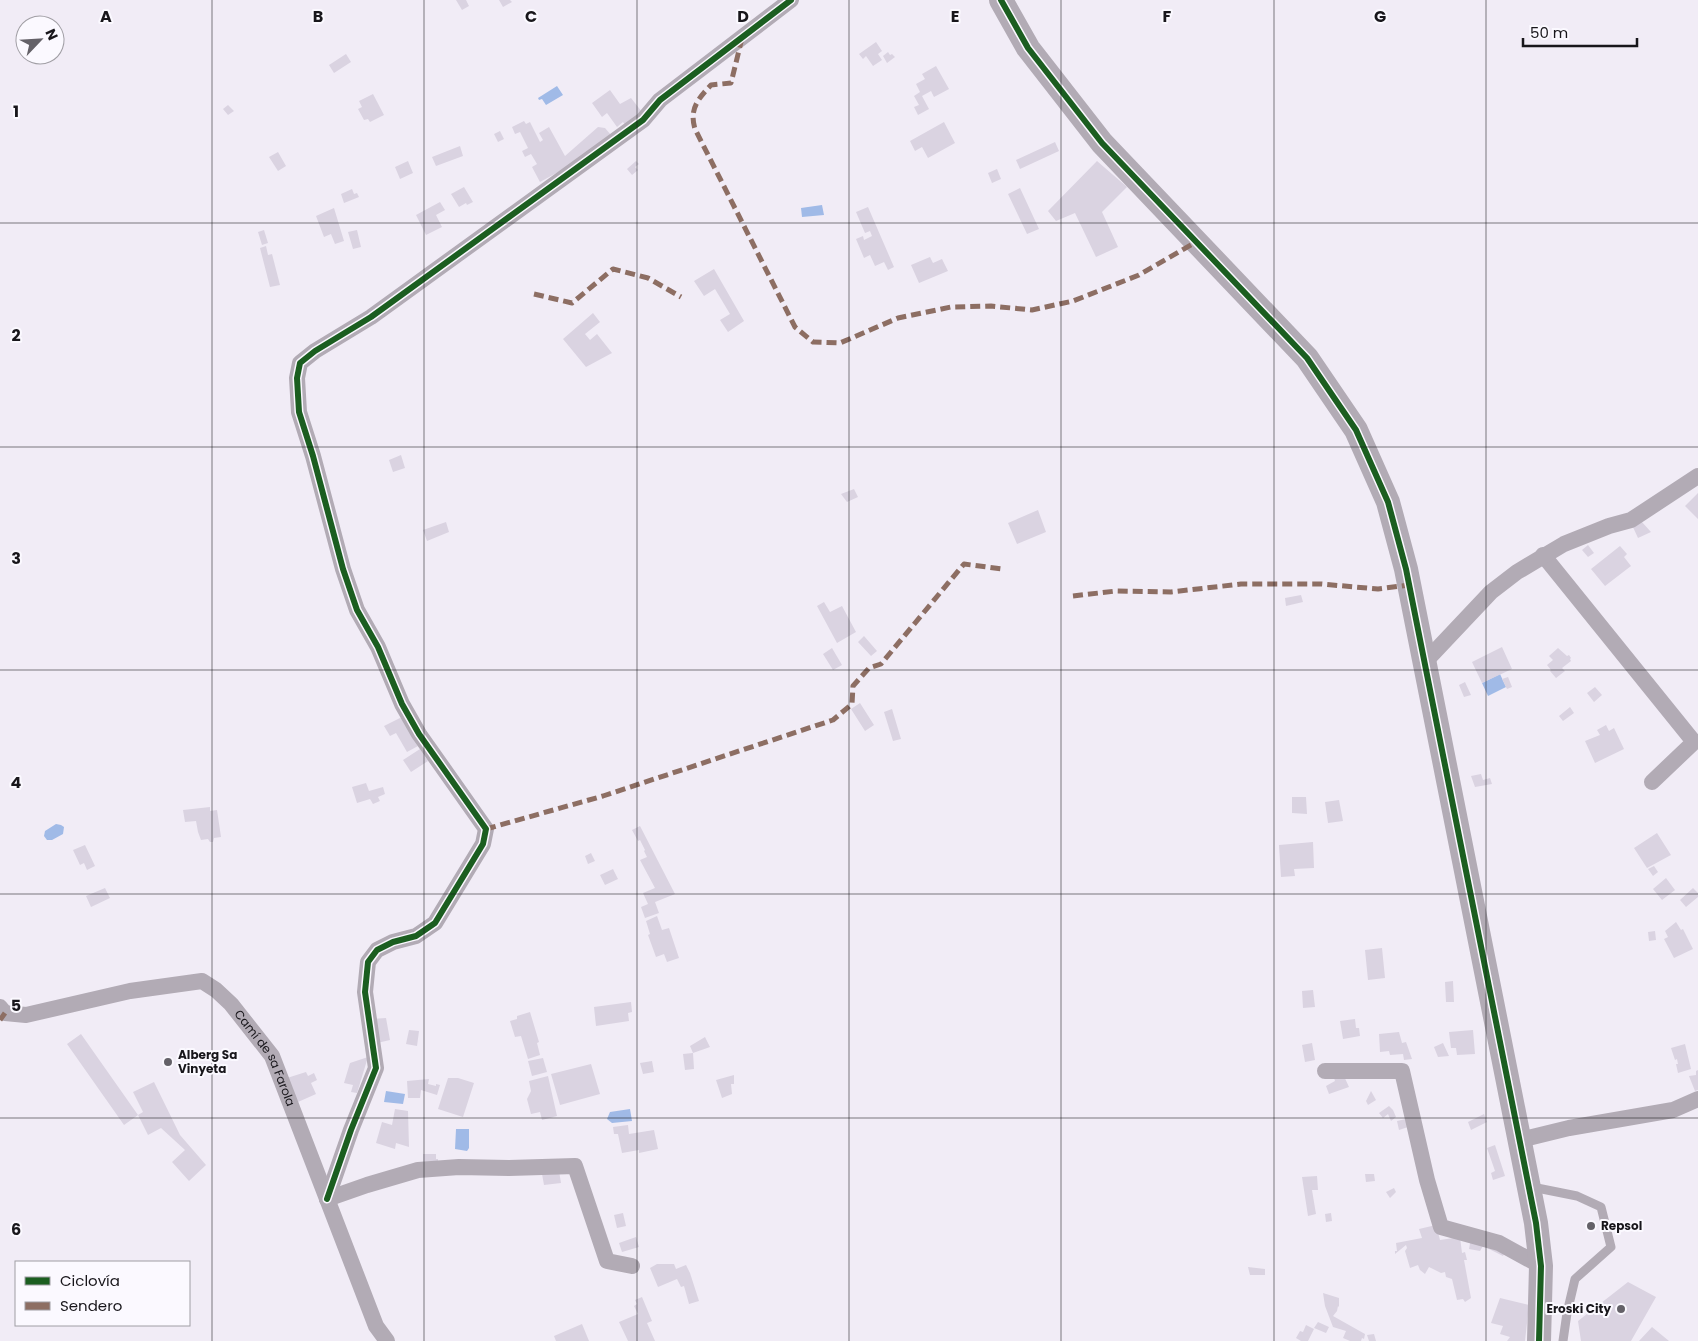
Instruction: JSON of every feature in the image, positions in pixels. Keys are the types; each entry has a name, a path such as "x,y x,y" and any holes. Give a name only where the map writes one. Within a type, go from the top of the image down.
{"street":[{"path":"327,1199 351,1130 376,1068 365,992 368,962 377,950 393,942 416,936 435,923 483,844 486,829 419,734 402,704 378,647 357,610 343,569 313,456 299,412 297,378 300,363 371,317 642,120 660,100 791,0"},
{"path":"1001,0 1028,48 1102,143 1307,358 1356,430 1388,502 1406,569 1536,1223 1541,1266 1539,1341"},
{"path":"1424,662 1491,592 1517,572 1564,544 1609,526 1631,520 1698,476"},
{"path":"1543,555 1694,742 1652,782"},
{"name":"Camí de sa Farola","path":"0,1007 5,1013 26,1015 130,991 202,981 216,990 231,1004 272,1056 376,1326 387,1341"},
{"path":"1325,1071 1402,1071 1427,1180 1441,1227 1499,1243 1541,1266"},
{"path":"1520,1140 1568,1128 1673,1110 1698,1098"},
{"path":"327,1199 418,1170 459,1167 576,1166 607,1261 632,1266"}],"lane":[{"path":"1529,1186 1577,1196 1600,1207 1611,1247 1575,1279 1563,1341"}],"water":[{"path":"557,86 563,95 546,105 542,99 539,100 538,98"},
{"path":"822,205 824,215 802,217 801,208"},
{"path":"1500,674 1506,687 1488,696 1482,683"},
{"path":"56,824 64,827 63,834 52,840 47,840 44,836 45,831"},
{"path":"386,1091 405,1094 403,1104 384,1102"},
{"path":"630,1109 632,1121 612,1123 607,1119 610,1112"},
{"path":"456,1129 469,1129 469,1148 467,1151 455,1149"}],"building":[{"path":"456,0 466,0 469,6 462,10"},
{"path":"499,0 510,0 512,2 503,7"},
{"path":"876,42 882,51 878,54 882,60 873,66 866,56 863,59 859,54"},
{"path":"888,52 895,57 887,63 883,56"},
{"path":"346,54 351,62 334,73 329,65"},
{"path":"936,66 949,89 934,97 931,91 922,96 929,109 918,115 914,107 919,105 914,96 920,92 916,84 925,79 922,74"},
{"path":"610,90 620,104 631,98 642,112 625,125 623,122 617,127 607,113 602,117 592,103"},
{"path":"373,94 384,115 370,122 368,119 364,120 358,109 362,107 359,101"},
{"path":"228,105 234,111 228,115 223,109"},
{"path":"524,121 526,124 530,122 540,142 543,140 539,133 549,127 565,156 598,127 605,128 611,135 560,171 540,182 532,167 537,164 531,154 525,157 522,151 528,148 520,132 515,134 512,127"},
{"path":"944,122 955,143 928,158 922,147 915,151 910,141"},
{"path":"500,131 504,139 498,142 494,134"},
{"path":"1055,142 1059,151 1020,169 1016,160"},
{"path":"460,146 463,156 436,166 432,157"},
{"path":"278,152 286,166 278,171 269,157"},
{"path":"408,161 413,173 400,179 395,167"},
{"path":"636,161 639,164 635,167 638,170 632,175 627,169"},
{"path":"1097,161 1127,187 1102,212 1118,247 1096,257 1075,213 1056,221 1048,211"},
{"path":"997,169 1001,179 992,183 988,173"},
{"path":"464,187 473,202 459,207 451,194"},
{"path":"1020,188 1039,229 1027,234 1008,194"},
{"path":"352,189 354,194 357,193 359,197 344,203 341,194"},
{"path":"440,202 445,210 436,215 442,227 426,235 416,215"},
{"path":"868,207 894,267 888,270 884,262 875,266 870,255 864,258 856,239 863,236 864,240 872,236 870,231 865,233 856,212"},
{"path":"334,208 344,241 335,244 331,234 324,237 316,216"},
{"path":"264,230 268,243 262,245 258,232"},
{"path":"357,230 361,247 353,249 348,232"},
{"path":"266,246 268,255 272,254 280,285 270,287 260,248"},
{"path":"930,257 933,263 942,259 948,271 919,283 911,265"},
{"path":"714,269 744,321 728,332 720,320 730,314 715,289 704,296 694,281"},
{"path":"593,313 600,322 585,334 590,340 597,334 612,353 586,367 563,339"},
{"path":"401,455 405,468 393,472 389,460"},
{"path":"854,489 858,497 847,502 841,494"},
{"path":"1698,493 1698,519 1685,506"},
{"path":"1038,510 1046,532 1017,544 1008,523"},
{"path":"1641,521 1651,532 1638,538 1632,525"},
{"path":"446,522 449,532 427,541 423,530"},
{"path":"1588,545 1594,553 1588,557 1582,550"},
{"path":"1620,546 1627,554 1624,557 1631,566 1605,586 1591,569"},
{"path":"1301,595 1303,602 1286,606 1285,598"},
{"path":"824,602 830,612 842,606 856,632 837,643 817,606"},
{"path":"864,636 877,651 871,656 858,642"},
{"path":"1502,647 1512,669 1482,683 1472,662"},
{"path":"832,648 842,665 833,670 823,654"},
{"path":"1558,648 1567,656 1569,655 1571,661 1562,668 1565,671 1556,678 1547,665 1553,660 1549,656"},
{"path":"1508,677 1512,687 1507,689 1502,679"},
{"path":"1465,682 1471,695 1464,697 1459,685"},
{"path":"1595,687 1602,695 1594,702 1587,693"},
{"path":"860,703 874,725 865,731 851,709"},
{"path":"1570,707 1574,713 1563,721 1559,716"},
{"path":"892,709 901,739 893,741 884,712"},
{"path":"402,717 418,746 407,752 396,733 390,736 384,726"},
{"path":"1606,725 1609,731 1614,728 1624,749 1595,763 1585,741 1600,735 1597,730"},
{"path":"420,749 428,761 411,772 403,760"},
{"path":"1481,774 1483,780 1490,778 1492,784 1475,787 1471,776"},
{"path":"366,783 369,791 383,787 385,794 378,797 380,801 373,804 370,799 357,803 352,787"},
{"path":"1292,797 1306,797 1307,814 1292,813"},
{"path":"1339,800 1343,821 1328,823 1325,802"},
{"path":"210,807 210,811 217,810 221,837 214,838 213,842 210,842 208,839 201,840 196,821 185,822 183,810"},
{"path":"640,826 675,894 655,902 659,913 645,918 641,907 648,904 643,893 655,888 640,860 647,857 645,850 632,830"},
{"path":"1657,833 1671,855 1647,868 1634,848"},
{"path":"1313,842 1314,868 1294,869 1295,876 1281,877 1279,845"},
{"path":"85,845 95,866 87,870 84,863 80,865 73,850"},
{"path":"591,853 595,861 588,864 585,856"},
{"path":"1654,866 1658,872 1653,876 1648,869"},
{"path":"613,869 618,879 605,885 600,875"},
{"path":"1666,878 1675,890 1662,900 1653,889"},
{"path":"105,888 110,898 91,907 86,896"},
{"path":"1693,888 1698,893 1698,897 1686,907 1680,900"},
{"path":"657,916 662,930 669,928 679,958 667,962 664,954 656,957 648,935 650,934 646,921"},
{"path":"1676,922 1681,930 1683,929 1693,949 1674,958 1664,939 1668,937 1665,931"},
{"path":"1655,931 1656,940 1649,941 1648,932"},
{"path":"1382,948 1385,978 1368,980 1365,950"},
{"path":"1453,981 1454,1002 1446,1002 1445,982"},
{"path":"1313,990 1315,1007 1303,1008 1302,991"},
{"path":"631,1002 632,1012 628,1013 629,1021 596,1026 594,1007"},
{"path":"530,1012 539,1042 537,1043 540,1055 528,1059 521,1036 515,1037 510,1021 517,1019 517,1016"},
{"path":"386,1018 390,1040 377,1043 371,1019"},
{"path":"1355,1019 1356,1028 1359,1028 1360,1036 1343,1039 1340,1021"},
{"path":"409,1030 419,1031 417,1046 406,1044"},
{"path":"1473,1030 1475,1054 1457,1055 1456,1048 1451,1048 1449,1032"},
{"path":"1399,1032 1402,1043 1406,1042 1412,1059 1404,1060 1403,1054 1390,1055 1389,1051 1380,1052 1379,1034"},
{"path":"81,1034 138,1115 124,1125 67,1044"},
{"path":"705,1037 710,1047 693,1053 690,1046"},
{"path":"1312,1043 1315,1060 1305,1062 1302,1045"},
{"path":"1443,1043 1449,1056 1438,1057 1434,1047"},
{"path":"1685,1044 1691,1069 1678,1073 1677,1059 1675,1060 1671,1048"},
{"path":"693,1053 694,1069 685,1070 683,1054"},
{"path":"368,1057 357,1093 351,1092 353,1085 344,1083 350,1063"},
{"path":"543,1058 547,1072 532,1076 528,1061"},
{"path":"652,1061 654,1072 643,1074 640,1063"},
{"path":"591,1064 600,1094 560,1105 551,1074"},
{"path":"1698,1070 1698,1090 1695,1091 1689,1076 1696,1075"},
{"path":"306,1072 308,1076 314,1073 317,1080 311,1083 316,1094 298,1102 287,1078"},
{"path":"1343,1074 1349,1087 1329,1094 1326,1086 1335,1081 1334,1078"},
{"path":"734,1075 734,1084 731,1084 732,1094 722,1098 716,1080"},
{"path":"548,1076 557,1116 542,1120 540,1112 531,1114 527,1099 531,1091 529,1081"},
{"path":"448,1078 458,1078 474,1083 463,1117 438,1109"},
{"path":"429,1079 428,1084 440,1085 437,1095 421,1090 420,1098 408,1098 407,1081"},
{"path":"154,1082 180,1135 206,1165 189,1181 172,1162 185,1150 161,1128 148,1135 138,1115 143,1112 133,1092"},
{"path":"1371,1091 1376,1100 1368,1105 1366,1101"},
{"path":"1389,1106 1396,1117 1391,1121 1388,1114 1383,1118 1379,1113"},
{"path":"395,1109 408,1111 409,1147 396,1143 395,1149 376,1143 382,1122 392,1125"},
{"path":"1484,1114 1487,1122 1471,1130 1468,1122"},
{"path":"1406,1119 1408,1127 1399,1130 1397,1121"},
{"path":"628,1125 629,1134 654,1130 658,1149 639,1153 639,1150 622,1153 618,1134 614,1134 613,1127"},
{"path":"1495,1145 1505,1176 1493,1180 1491,1173 1495,1171 1487,1148"},
{"path":"423,1154 436,1154 438,1162 423,1162"},
{"path":"559,1171 561,1183 544,1185 542,1174"},
{"path":"1365,1174 1374,1174 1375,1181 1366,1182"},
{"path":"1317,1176 1318,1190 1312,1190 1316,1214 1308,1216 1302,1177"},
{"path":"1394,1188 1396,1192 1390,1198 1386,1192"},
{"path":"623,1213 626,1226 617,1228 614,1215"},
{"path":"1331,1213 1332,1221 1326,1222 1325,1214"},
{"path":"1436,1225 1440,1240 1460,1237 1462,1253 1465,1252 1467,1260 1464,1260 1471,1298 1465,1302 1463,1299 1457,1300 1452,1279 1446,1277 1445,1272 1441,1273 1429,1267 1425,1274 1418,1265 1410,1268 1405,1251 1406,1245 1395,1254 1395,1251 1397,1251 1396,1243 1422,1238 1419,1229"},
{"path":"636,1237 639,1247 622,1252 619,1243"},
{"path":"1471,1238 1506,1250 1503,1256 1483,1246 1480,1251 1469,1249"},
{"path":"657,1264 674,1264 676,1269 686,1265 699,1301 689,1304 684,1286 681,1287 677,1279 658,1287 650,1268"},
{"path":"1248,1267 1265,1269 1265,1275 1250,1275"},
{"name":"Eroski City","path":"1628,1282 1656,1297 1631,1341 1581,1341 1578,1321"},
{"path":"1323,1293 1339,1298 1339,1307 1333,1316 1365,1334 1364,1339 1362,1338 1361,1341 1350,1341 1343,1338 1346,1331 1333,1327 1325,1306"},
{"path":"642,1297 652,1321 647,1323 655,1341 628,1341 619,1322 638,1314 634,1306 637,1304 635,1300"},
{"path":"1500,1298 1529,1305 1525,1341 1507,1341 1510,1337 1500,1334 1503,1326 1491,1323"},
{"path":"1318,1322 1329,1327 1326,1333 1314,1328"},
{"path":"582,1324 589,1341 556,1341 554,1336"},
{"path":"1306,1325 1314,1329 1308,1341 1301,1341 1296,1338 1300,1331 1303,1332"},
{"path":"1652,1327 1669,1341 1639,1341"},
{"path":"1374,1334 1376,1341 1369,1341 1367,1335"}],"marked path":[{"path":"742,38 731,83 711,85 696,105 693,122 795,327 813,342 840,343 898,318 951,307 991,306 1032,310 1073,301 1139,275 1196,242"},
{"path":"534,294 572,303 613,269 648,278 681,297"},
{"path":"486,829 603,796 833,720 852,704 853,686 869,668 881,664 964,564 1002,569"},
{"path":"1073,596 1116,591 1171,592 1241,584 1321,584 1378,589 1409,585"},
{"path":"0,1020 5,1013"}],"cycle path":[{"path":"327,1199 351,1130 376,1068 365,992 368,962 377,950 393,942 416,936 435,923 483,844 486,829 419,734 402,704 378,647 357,610 343,569 313,456 299,412 297,378 300,363 315,351 371,317 643,120 660,100 791,0"},
{"path":"1001,0 1028,48 1102,143 1307,358 1356,430 1388,502 1406,569 1536,1223 1541,1266 1539,1341"}],"place":[{"name":"Alberg Sa Vinyeta","path":"168,1062"},
{"name":"Repsol","path":"1591,1226"},
{"name":"Eroski City","path":"1621,1309"}]}
